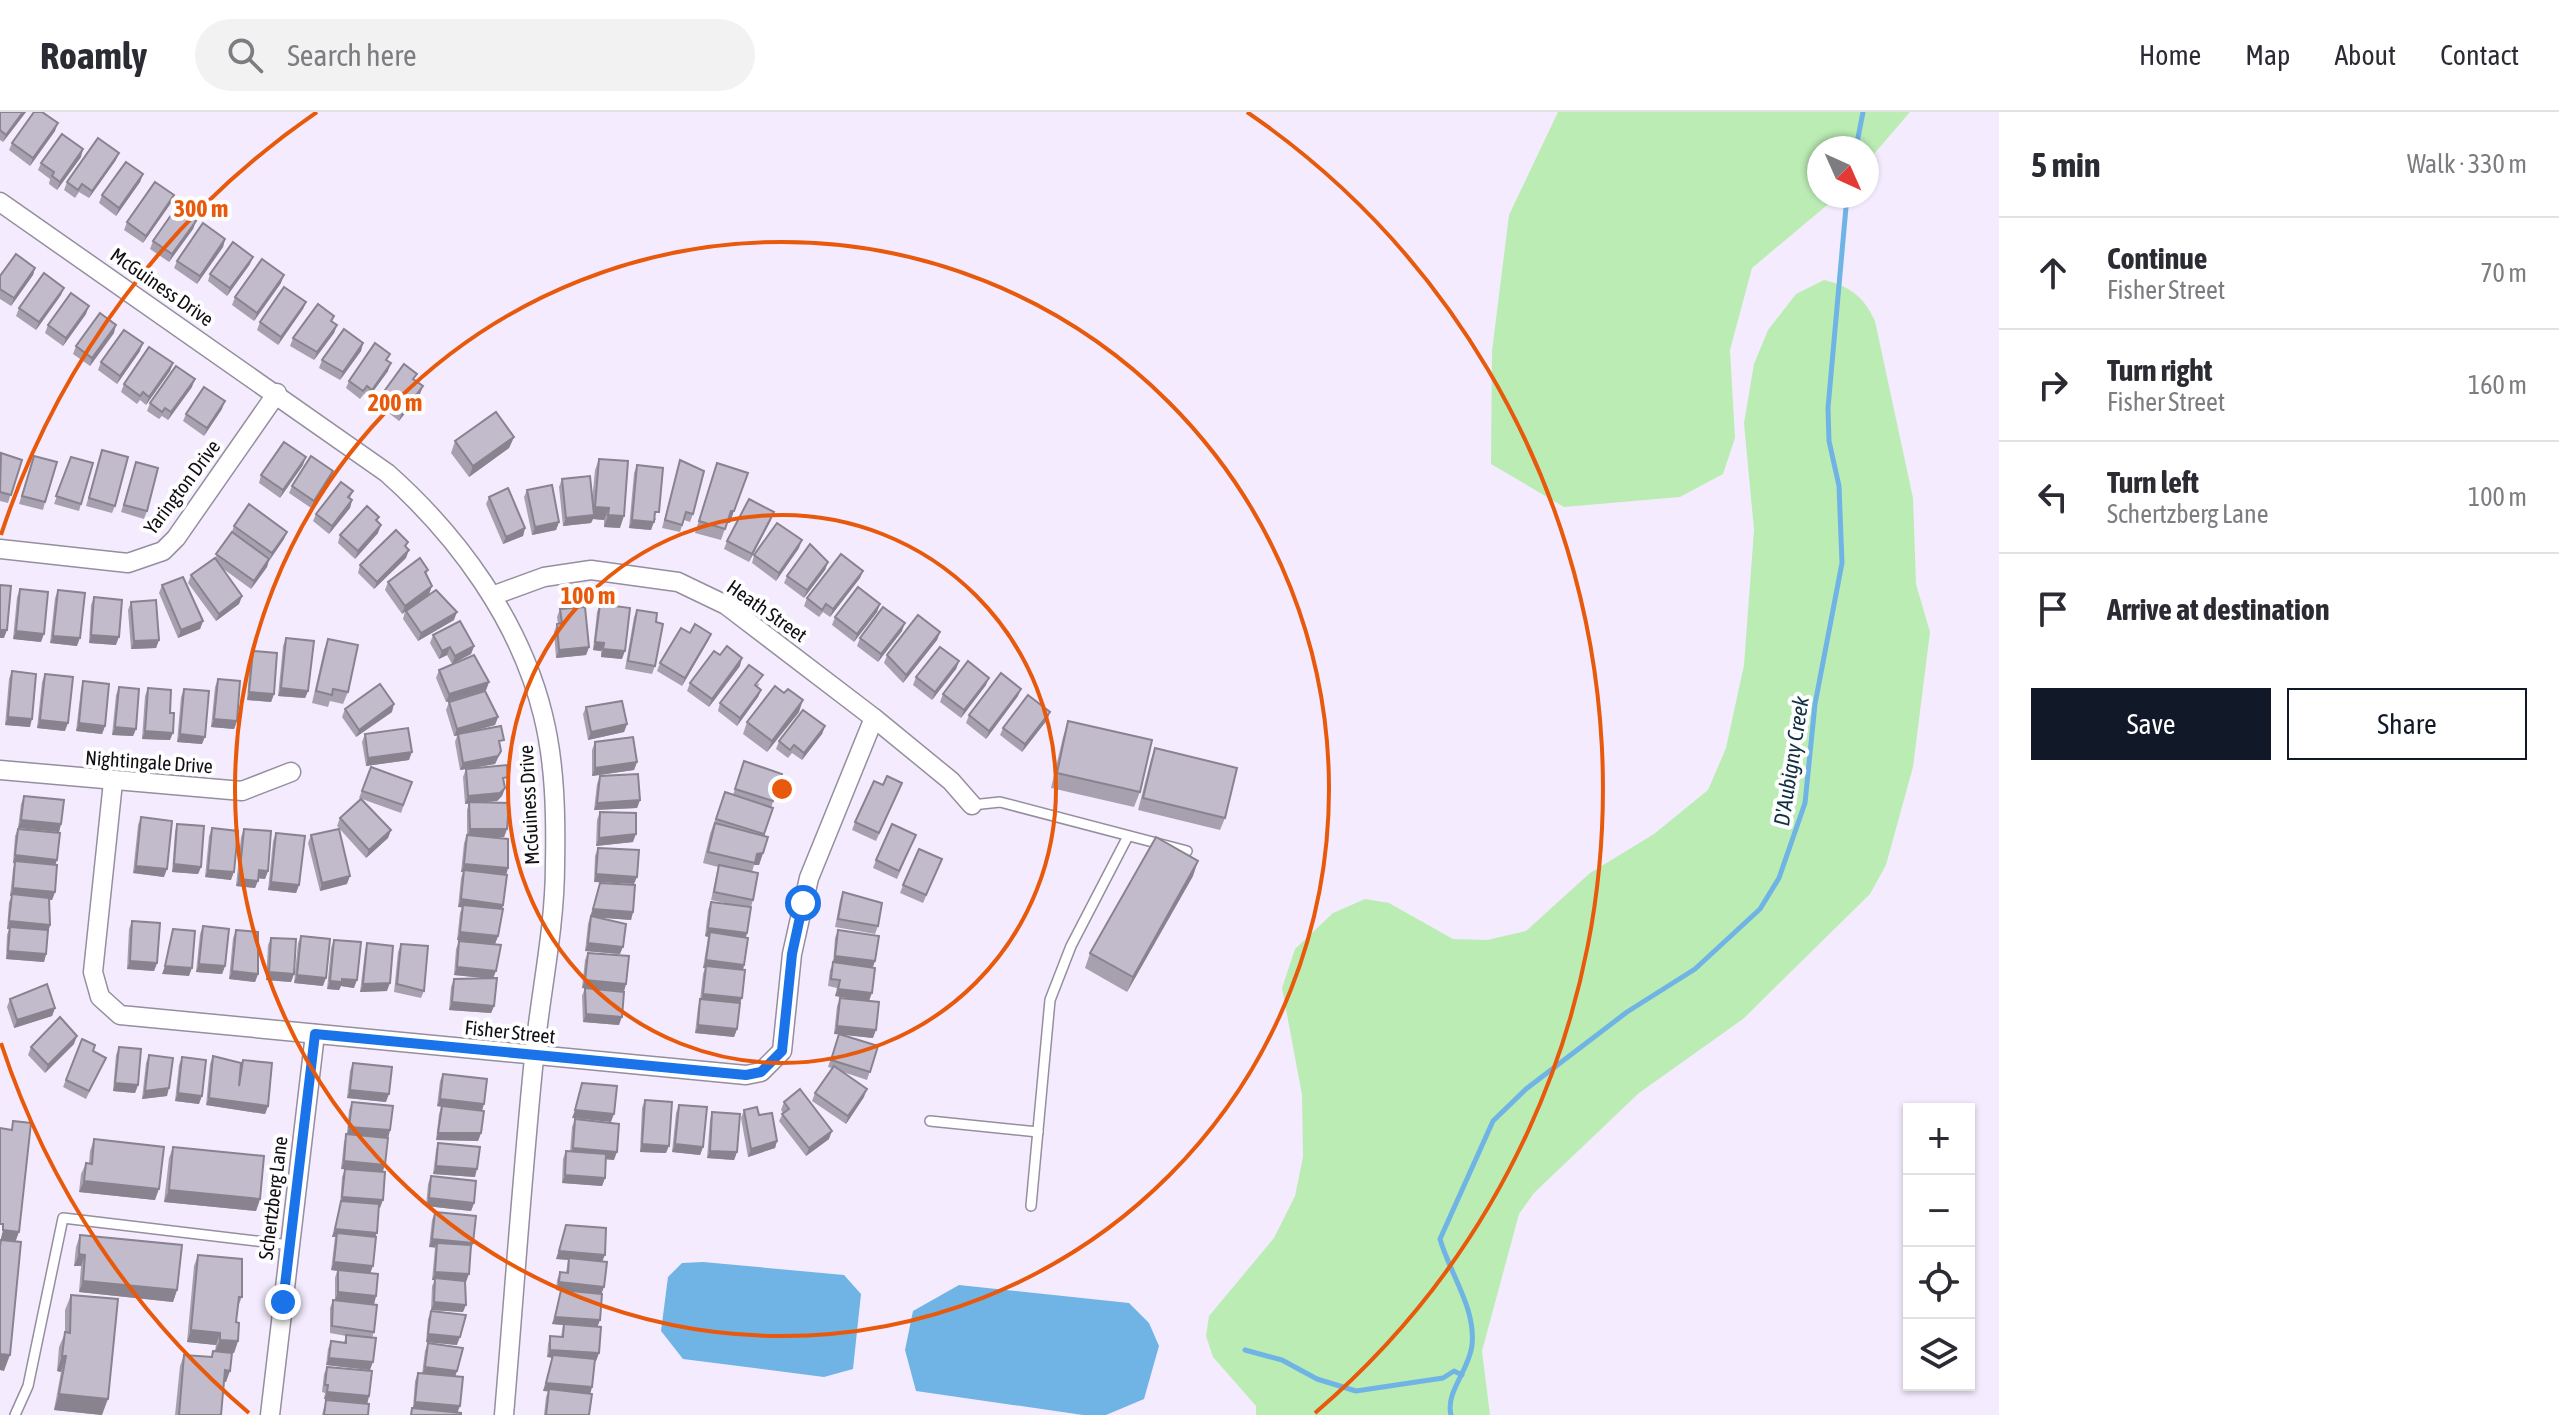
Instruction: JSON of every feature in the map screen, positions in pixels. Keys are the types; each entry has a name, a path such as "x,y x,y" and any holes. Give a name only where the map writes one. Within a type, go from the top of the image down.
{"street":[{"name":"McGuiness Drive","path":"0,202 277,393 387,473 417,499 455,543 492,596 526,665 543,713 552,764 556,868 534,1057 504,1415"},
{"name":"Yarington Drive","path":"0,549 128,563 163,551 176,538 277,393"},
{"name":"Heath Street","path":"492,596 544,577 591,570 678,582 726,605 874,718 951,781 972,805"},
{"name":"Fisher Street","path":"113,782 93,972 100,997 120,1015 746,1075 774,1063 786,1036 792,954 809,878 874,718"},
{"name":"Nightingale Drive","path":"0,770 242,791 291,772"},
{"name":"Schertzberg Lane","path":"270,1415 315,1034"}],"lane":[{"path":"972,805 1000,802 1127,838 1187,851"},
{"path":"1031,1206 1047,1020 1058,975 1127,838"},
{"path":"930,1121 1038,1132"},
{"path":"15,1415 28,1386 63,1218 290,1245"}],"green space":[{"path":"1558,112 1910,112 1879,148 1879,136 1807,136 1807,208 1824,208 1752,268 1730,350 1735,438 1723,474 1680,497 1564,507 1491,464 1492,351 1509,215"},
{"path":"1824,280 1855,294 1875,321 1913,498 1916,584 1930,632 1913,767 1886,865 1870,894 1743,1019 1639,1093 1534,1193 1519,1214 1482,1351 1490,1415 1256,1415 1256,1406 1213,1357 1206,1336 1209,1316 1274,1238 1295,1196 1303,1157 1302,1095 1282,988 1295,949 1333,913 1365,899 1389,903 1453,939 1487,940 1526,931 1590,873 1654,834 1708,790 1726,748 1744,665 1754,530 1744,423 1754,364 1768,330 1796,294"}],"water":[{"path":"703,1262 844,1275 861,1294 853,1369 824,1377 683,1359 661,1331 668,1277 682,1263"},
{"path":"959,1285 1129,1303 1149,1323 1159,1346 1144,1399 1106,1415 1083,1415 916,1391 905,1350 913,1311"}],"building":[{"path":"0,112 23,112 6,135 0,130"},
{"path":"34,112 42,112 58,123 33,158 12,143"},
{"path":"62,134 83,149 60,182 52,176 54,172 41,163"},
{"path":"98,138 119,153 92,191 82,184 78,190 67,182"},
{"path":"126,162 143,174 119,208 102,195"},
{"path":"155,182 174,195 146,236 127,222"},
{"path":"176,208 196,221 172,254 153,241"},
{"path":"203,223 225,239 200,276 177,261"},
{"path":"233,242 253,257 230,288 210,274"},
{"path":"16,254 35,268 14,298 0,289 0,276"},
{"path":"262,259 284,275 257,313 235,297"},
{"path":"44,273 64,288 39,322 19,308"},
{"path":"284,287 306,302 281,337 260,322"},
{"path":"71,293 89,306 66,338 48,325"},
{"path":"318,304 334,316 331,321 337,325 317,352 293,338"},
{"path":"100,313 116,325 92,358 76,346"},
{"path":"344,329 363,343 343,372 322,360"},
{"path":"124,330 143,343 120,376 101,362"},
{"path":"375,343 390,354 386,360 391,363 372,390 367,386 363,391 349,381"},
{"path":"149,347 173,363 149,397 143,392 140,396 124,384"},
{"path":"404,364 417,374 413,379 423,386 402,413 380,397"},
{"path":"176,366 195,379 171,412 165,408 162,412 150,403"},
{"path":"204,387 225,401 207,428 186,414"},
{"path":"496,412 514,437 473,466 455,441"},
{"path":"284,442 306,457 283,490 261,475"},
{"path":"102,450 128,457 115,506 89,498"},
{"path":"1,453 22,460 11,495 0,492"},
{"path":"34,456 57,462 45,502 22,496"},
{"path":"311,456 333,471 314,501 292,486"},
{"path":"71,457 93,463 81,504 56,496"},
{"path":"599,459 628,461 624,516 608,515 609,508 595,507"},
{"path":"680,460 704,471 693,514 686,512 682,525 665,520"},
{"path":"136,462 158,468 147,511 124,505"},
{"path":"717,463 748,473 725,529 699,521"},
{"path":"637,465 663,468 659,512 655,512 654,522 632,520"},
{"path":"590,476 594,515 566,518 562,479"},
{"path":"341,482 353,491 348,497 352,500 332,526 316,514"},
{"path":"552,485 559,522 535,527 527,490"},
{"path":"508,488 525,528 506,537 489,497"},
{"path":"749,499 774,512 752,554 727,541"},
{"path":"249,504 287,532 272,553 234,526"},
{"path":"367,506 379,517 376,520 381,525 358,551 340,535"},
{"path":"777,523 802,540 779,573 754,555"},
{"path":"396,530 408,542 405,546 409,550 377,582 360,565"},
{"path":"232,532 269,559 254,581 216,554"},
{"path":"810,544 828,562 807,590 787,576"},
{"path":"841,554 863,571 833,609 826,604 822,610 807,598"},
{"path":"215,558 242,596 219,614 191,575"},
{"path":"420,558 428,570 425,572 432,586 405,606 388,582"},
{"path":"183,577 203,621 181,630 162,585"},
{"path":"0,585 11,586 7,630 0,630"},
{"path":"858,587 880,604 857,634 835,617"},
{"path":"20,589 48,592 44,634 16,631"},
{"path":"58,590 85,593 80,638 53,636"},
{"path":"436,590 457,612 421,633 406,611"},
{"path":"94,597 122,600 119,637 91,635"},
{"path":"156,600 159,640 134,641 131,602"},
{"path":"600,604 630,608 625,651 603,649 604,643 595,642"},
{"path":"585,607 589,647 559,650 557,624 562,623 560,609"},
{"path":"883,607 905,623 881,654 860,638"},
{"path":"637,610 657,613 656,622 663,624 655,666 628,661"},
{"path":"918,615 940,632 906,675 887,655"},
{"path":"460,621 474,646 455,656 450,647 442,651 433,635"},
{"path":"695,624 711,634 685,678 660,663 681,628 690,633"},
{"path":"286,638 314,641 308,691 281,688"},
{"path":"328,639 358,645 348,692 333,689 332,695 316,691"},
{"path":"727,646 742,658 712,699 690,683 714,651 720,655"},
{"path":"940,647 959,661 935,692 916,677"},
{"path":"253,651 277,653 274,694 249,692"},
{"path":"474,655 489,682 449,694 439,670"},
{"path":"968,661 989,678 964,710 943,694"},
{"path":"749,665 763,675 755,685 761,690 740,718 720,703"},
{"path":"12,671 36,674 32,719 8,717"},
{"path":"1001,673 1021,689 989,731 969,715"},
{"path":"45,674 73,677 68,723 40,720"},
{"path":"218,679 240,681 237,721 214,719"},
{"path":"83,681 109,684 105,726 79,723"},
{"path":"380,684 394,704 359,730 345,709"},
{"path":"775,686 784,693 788,689 803,700 772,741 747,722"},
{"path":"119,687 139,689 136,729 115,727"},
{"path":"148,688 171,690 173,733 145,731"},
{"path":"184,689 209,691 205,737 180,734"},
{"path":"485,691 498,717 457,729 449,702"},
{"path":"1028,695 1050,712 1025,744 1003,728"},
{"path":"622,701 627,724 591,732 586,707"},
{"path":"803,710 825,726 804,753 794,745 790,750 779,741"},
{"path":"1068,721 1152,740 1140,792 1057,773"},
{"path":"501,726 504,740 499,741 501,751 498,756 463,763 458,734"},
{"path":"408,728 412,752 368,758 365,734"},
{"path":"633,737 637,762 595,768 595,742"},
{"path":"1155,748 1237,768 1225,818 1143,798"},
{"path":"744,761 782,774 773,801 735,789"},
{"path":"507,765 508,777 503,778 505,788 500,793 468,796 466,769"},
{"path":"371,767 412,782 403,805 362,791"},
{"path":"638,774 640,800 597,803 600,776"},
{"path":"887,776 902,783 879,833 855,822 874,781 883,785"},
{"path":"725,792 773,808 764,834 716,819"},
{"path":"24,796 64,800 61,824 21,820"},
{"path":"361,799 391,830 369,850 340,818"},
{"path":"469,802 509,803 507,829 470,829"},
{"path":"600,812 636,813 636,834 599,838"},
{"path":"141,817 172,821 167,869 136,866"},
{"path":"715,823 768,837 763,853 757,854 755,863 708,852"},
{"path":"177,824 204,826 201,867 174,864"},
{"path":"892,824 916,835 899,871 876,860"},
{"path":"212,828 238,831 234,872 208,870"},
{"path":"18,829 60,833 57,860 15,855"},
{"path":"244,829 271,831 268,871 259,870 258,881 239,879"},
{"path":"339,829 350,876 322,883 311,835"},
{"path":"276,833 305,836 299,885 271,882"},
{"path":"467,835 508,839 508,868 464,864"},
{"path":"1156,837 1198,861 1133,977 1090,953"},
{"path":"598,848 639,850 637,877 596,874"},
{"path":"919,849 942,859 926,895 903,885"},
{"path":"15,861 57,865 55,892 13,888"},
{"path":"719,865 758,873 753,900 714,892"},
{"path":"464,870 507,875 503,905 461,899"},
{"path":"600,883 635,885 633,912 593,909"},
{"path":"843,892 882,903 878,926 838,919"},
{"path":"12,894 49,898 50,925 9,921"},
{"path":"711,902 751,907 747,933 708,928"},
{"path":"463,905 503,909 498,936 460,932"},
{"path":"591,916 626,924 623,947 588,943"},
{"path":"132,921 160,923 157,963 130,961"},
{"path":"203,926 229,929 225,966 199,964"},
{"path":"10,927 48,930 46,954 8,951"},
{"path":"173,929 195,931 192,968 165,966"},
{"path":"236,930 258,932 258,974 232,971"},
{"path":"838,930 879,936 875,961 835,956"},
{"path":"710,932 748,938 744,965 706,960"},
{"path":"301,936 330,939 326,978 297,975"},
{"path":"271,938 296,939 294,974 269,972"},
{"path":"334,940 361,942 357,980 330,981"},
{"path":"459,941 501,945 496,971 457,967"},
{"path":"367,943 393,946 390,983 363,984"},
{"path":"401,944 428,946 424,991 397,984"},
{"path":"588,953 629,956 626,984 585,980"},
{"path":"833,962 875,968 872,993 838,989 840,980 831,979"},
{"path":"706,966 745,970 742,998 703,994"},
{"path":"497,978 494,1006 452,1002 454,979"},
{"path":"47,984 55,1008 17,1020 10,999"},
{"path":"585,988 624,992 622,1017 586,1014"},
{"path":"840,998 879,1002 876,1030 837,1026"},
{"path":"700,999 740,1003 737,1029 698,1025"},
{"path":"60,1017 77,1036 48,1065 31,1047"},
{"path":"839,1034 878,1046 870,1072 831,1060"},
{"path":"82,1039 95,1045 93,1051 106,1058 89,1091 66,1080"},
{"path":"119,1047 141,1049 138,1085 115,1083"},
{"path":"149,1055 173,1058 169,1088 145,1091"},
{"path":"213,1056 241,1063 239,1086 243,1060 272,1063 268,1106 209,1098"},
{"path":"182,1057 206,1060 202,1096 178,1093"},
{"path":"353,1063 392,1067 389,1094 350,1090"},
{"path":"834,1066 867,1089 848,1116 815,1093"},
{"path":"443,1074 487,1079 484,1104 440,1099"},
{"path":"582,1083 617,1086 614,1114 575,1110"},
{"path":"800,1089 832,1131 809,1148 782,1114 789,1109 784,1102"},
{"path":"645,1100 672,1102 669,1146 642,1144"},
{"path":"352,1102 393,1106 390,1130 349,1127"},
{"path":"679,1105 707,1107 703,1147 675,1144"},
{"path":"442,1106 484,1111 481,1133 438,1133"},
{"path":"757,1107 759,1115 772,1113 777,1141 751,1149 744,1110"},
{"path":"712,1112 740,1114 737,1152 710,1151"},
{"path":"575,1119 619,1124 617,1152 573,1148"},
{"path":"13,1121 31,1123 19,1232 3,1230 3,1224 0,1224 0,1128 12,1130"},
{"path":"346,1134 388,1138 385,1165 344,1161"},
{"path":"94,1139 164,1147 159,1189 84,1181 86,1163 92,1164"},
{"path":"438,1143 480,1147 477,1169 436,1166"},
{"path":"173,1147 264,1156 260,1199 169,1190"},
{"path":"566,1151 606,1154 605,1178 565,1175"},
{"path":"345,1169 385,1172 383,1200 342,1197"},
{"path":"431,1176 476,1181 474,1203 429,1198"},
{"path":"341,1201 379,1204 377,1233 335,1229"},
{"path":"435,1212 476,1216 473,1243 432,1239"},
{"path":"566,1225 606,1228 605,1255 559,1251"},
{"path":"337,1233 376,1237 373,1266 334,1262"},
{"path":"80,1235 182,1245 177,1290 83,1281 85,1255 79,1254"},
{"path":"1,1240 21,1242 10,1355 0,1354"},
{"path":"437,1243 471,1245 469,1274 435,1272"},
{"path":"198,1255 242,1259 242,1297 239,1297 236,1322 239,1323 238,1341 220,1340 220,1333 191,1330"},
{"path":"569,1258 607,1262 604,1287 559,1282 560,1272 568,1273"},
{"path":"338,1270 378,1274 376,1296 338,1292"},
{"path":"435,1278 465,1281 466,1305 434,1302"},
{"path":"561,1290 602,1294 600,1320 555,1317"},
{"path":"71,1295 118,1299 108,1399 59,1394 66,1356 62,1356 65,1332 70,1333"},
{"path":"333,1300 377,1305 374,1332 332,1326"},
{"path":"431,1311 466,1315 460,1337 428,1334"},
{"path":"564,1324 601,1327 599,1353 550,1350 550,1336 563,1337"},
{"path":"346,1335 376,1338 373,1362 329,1358 331,1341 346,1343"},
{"path":"428,1343 463,1348 457,1371 425,1367"},
{"path":"213,1351 232,1353 230,1371 225,1370 221,1415 179,1415 184,1355 212,1357"},
{"path":"553,1355 595,1359 592,1387 546,1383"},
{"path":"327,1367 372,1371 369,1396 327,1392"},
{"path":"418,1373 463,1377 460,1406 415,1402"},
{"path":"549,1389 592,1394 589,1415 546,1415"},
{"path":"326,1400 369,1404 368,1415 324,1415"},
{"path":"412,1408 461,1413 461,1415 411,1415"}],"waterway":[{"name":"D'Aubigny Creek","path":"1858,136 1863,112"},
{"name":"D'Aubigny Creek","path":"1451,1415 1451,1398 1470,1354 1472,1331 1466,1304 1440,1239 1493,1121 1526,1089 1627,1012 1695,969 1760,909 1779,878 1805,803 1815,704 1842,563 1839,486 1829,441 1828,408 1846,208"},
{"path":"1245,1350 1282,1360 1317,1379 1356,1391 1443,1378 1454,1371 1462,1375"}],"route":[{"path":"283,1302 315,1034 534,1057 746,1075 761,1072 774,1063 782,1051 786,1036 792,954 803,903"}]}
